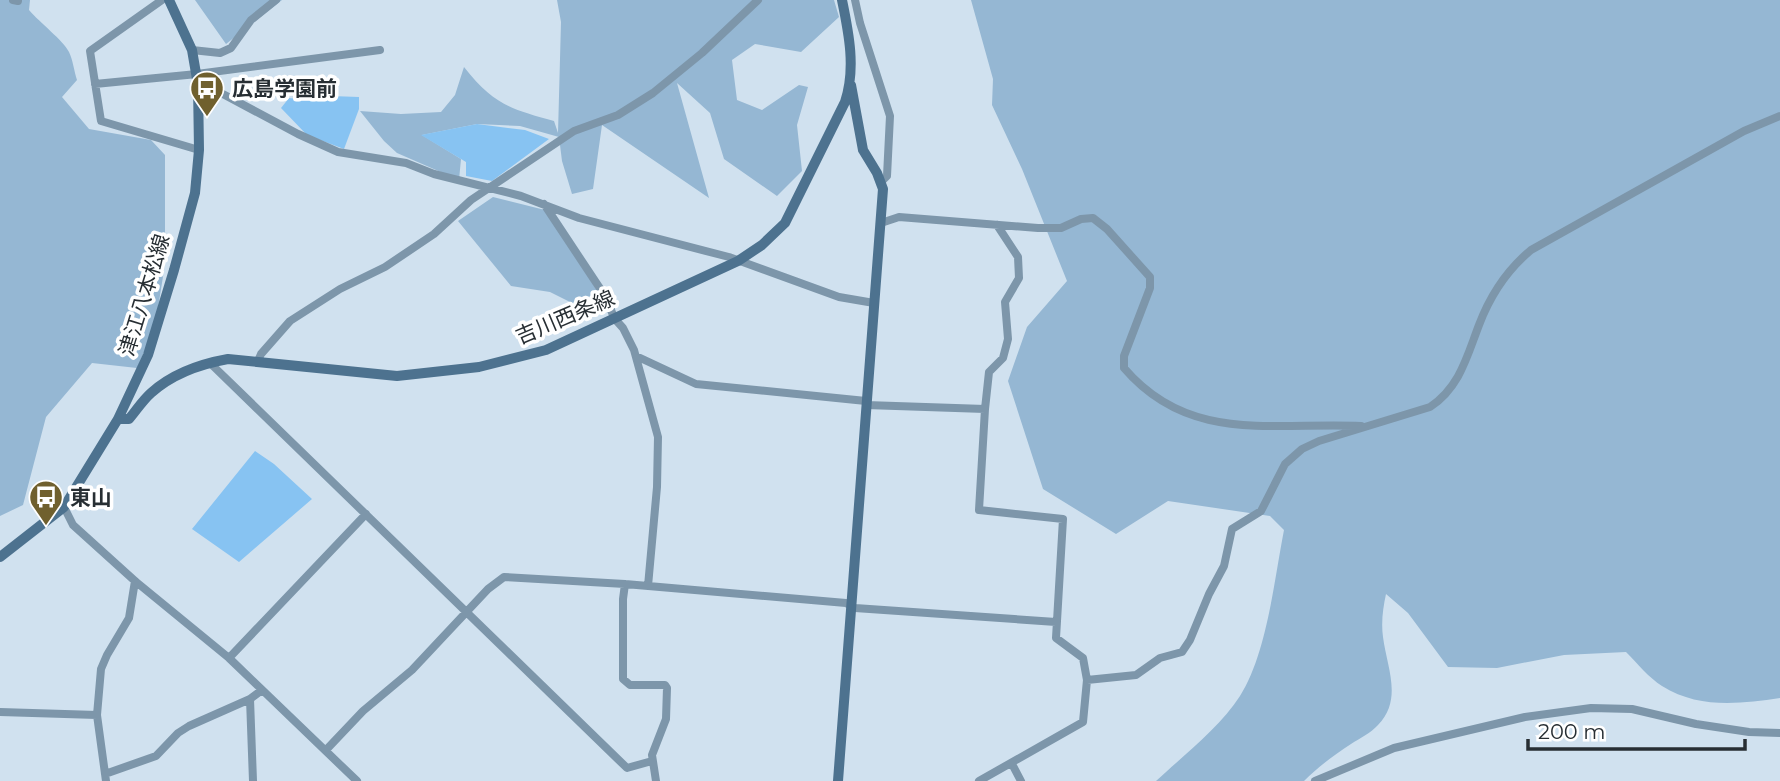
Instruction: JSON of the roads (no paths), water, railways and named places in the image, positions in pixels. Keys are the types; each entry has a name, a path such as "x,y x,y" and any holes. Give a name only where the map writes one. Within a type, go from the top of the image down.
{"main road":[{"name":"津江八本松線","path":"0,557 64,506 118,419 148,355 174,271 195,193 199,150 197,74 192,50 169,0"},
{"name":"吉川西条線","path":"118,419 128,419 149,395 183,372 228,359 397,376 479,367 525,357 546,350 738,261 762,245 785,223 845,102 850,85 850,53 842,0"},
{"path":"838,781 883,189 863,150 850,85"}],"street":[{"path":"13,0 18,1"},
{"path":"162,0 90,51 101,121 199,150"},
{"path":"192,50 220,53 231,48 251,20 276,0"},
{"path":"258,361 290,321 340,289 385,267 435,234 471,200 574,131 618,115 653,93 702,53 758,0"},
{"path":"855,0 890,116 887,176 881,182"},
{"path":"96,84 380,50"},
{"path":"197,74 222,93 338,152 407,163 434,174 491,187 579,218 729,257 839,297 874,303"},
{"path":"1087,680 1136,675 1160,658 1182,652 1224,566 1231,529 1261,511 1285,464 1302,449 1319,441 1430,407 1453,385 1467,358 1487,306 1509,270 1531,250 1732,138 1780,116"},
{"path":"544,204 607,299 614,318 623,328 636,356 658,437 657,487 648,586"},
{"path":"881,223 899,217 1061,228 1081,219 1093,218 1150,277 1150,288 1124,356 1124,368 1156,399 1169,407 1215,422 1259,426 1367,427"},
{"path":"979,781 1012,765 1083,722 1087,680 1083,658 1056,638 1063,519 979,510 989,372 1003,358 1008,339 1005,302 1019,278 1018,257 997,225"},
{"path":"636,356 696,384 866,403 985,410"},
{"path":"210,363 627,768 652,761"},
{"path":"64,506 73,525 135,581 229,658 356,781"},
{"path":"229,658 366,514"},
{"path":"326,750 363,711 412,670 504,577 625,584 846,603 850,606 1056,622"},
{"path":"135,581 129,618 101,669 97,715 105,778 156,756 178,733 189,726 250,699 262,690"},
{"path":"625,584 623,679 630,685 666,685 667,688 666,719 652,755 656,781"},
{"path":"250,699 253,781"},
{"path":"1315,781 1394,748 1525,718 1591,708 1632,709 1696,724 1749,732 1780,733"},
{"path":"0,712 97,715"},
{"path":"1012,765 1021,781"}],"place":[{"name":"広島学園前","path":"207,118"},
{"name":"東山","path":"46,527"}]}
